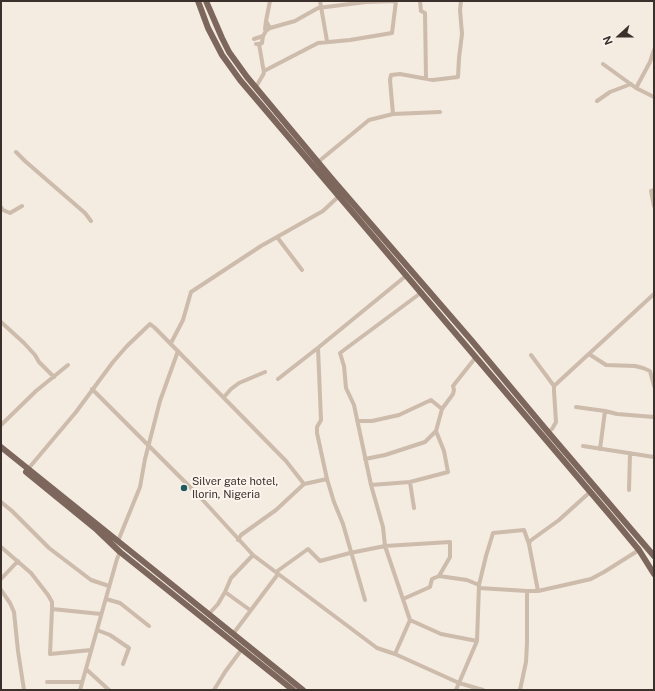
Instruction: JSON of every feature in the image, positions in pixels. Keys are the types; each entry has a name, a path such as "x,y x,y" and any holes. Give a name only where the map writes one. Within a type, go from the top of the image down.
{"main road":[{"path":"198,1 211,34 230,66 639,550 654,574"},
{"path":"206,1 215,24 229,52 256,88 654,556"},
{"path":"1,447 118,541 148,570 242,649 251,653"},
{"path":"1,452 97,530 120,552 148,570 233,634 251,653 297,689"}],"street":[{"path":"257,42 262,43 267,27 270,1"},
{"path":"320,1 327,42"},
{"path":"264,71 318,43 350,40 392,33 396,1 366,2 315,9 295,21 267,27"},
{"path":"420,1 421,11 425,13 426,78"},
{"path":"393,114 390,80 391,75 400,74 433,80 458,77 462,34 460,10 461,1"},
{"path":"257,42 263,36"},
{"path":"256,88 262,79 264,71 257,42"},
{"path":"636,88 650,62 654,50"},
{"path":"603,64 636,88 654,98"},
{"path":"597,101 614,90 630,84"},
{"path":"318,162 369,120 393,114 440,112"},
{"path":"16,152 85,213 91,221"},
{"path":"654,190 651,190 654,206"},
{"path":"171,343 183,320 191,292 220,272 277,237 323,211 339,196"},
{"path":"1,206 3,210 10,213 22,206"},
{"path":"277,237 302,270"},
{"path":"278,379 407,275"},
{"path":"395,654 410,620 385,546 383,527 371,486 354,406 346,388 344,366 340,353 422,292"},
{"path":"554,386 654,294"},
{"path":"1,322 24,343 39,362 54,377"},
{"path":"28,469 71,418 126,346 148,326 153,326 286,461 304,484"},
{"path":"318,348 321,420 317,427 317,433 327,479 343,524 350,553 365,600"},
{"path":"118,541 140,487 160,401 178,351"},
{"path":"589,354 606,365 635,366 650,371 654,386"},
{"path":"531,355 554,386 556,422 552,429 548,432"},
{"path":"365,459 385,455 424,442 436,431 442,409 453,394 453,386 476,357"},
{"path":"1,425 36,391 68,365"},
{"path":"224,397 239,383 265,372"},
{"path":"92,389 200,497 232,533 240,538 253,555 377,648 395,654 459,683 483,690"},
{"path":"357,421 372,421 400,415 431,400 442,409"},
{"path":"576,406 617,414 654,418"},
{"path":"600,449 605,411"},
{"path":"371,486 410,482 448,472 444,451 436,431"},
{"path":"583,446 654,457"},
{"path":"630,453 630,490"},
{"path":"240,538 276,510 304,484 327,479"},
{"path":"410,482 414,508"},
{"path":"529,544 530,541 559,520 590,492"},
{"path":"1,502 49,548 91,580 109,586"},
{"path":"456,690 477,641 479,586 493,533 524,530 529,544 538,590"},
{"path":"233,634 277,573 308,548 320,561 385,546 450,542 450,557 440,576"},
{"path":"1,547 31,573 52,602 50,654 91,650"},
{"path":"403,599 430,587 432,580 440,576 467,580 479,586 527,591 591,579 639,550"},
{"path":"80,690 120,552"},
{"path":"208,615 218,604 231,578 253,555"},
{"path":"1,579 18,561"},
{"path":"1,590 14,612 24,690"},
{"path":"520,690 526,662 527,591"},
{"path":"225,592 250,610"},
{"path":"106,599 120,603 149,626"},
{"path":"52,609 101,614"},
{"path":"410,620 441,634 477,641"},
{"path":"97,630 110,635 129,648 123,664"},
{"path":"214,690 242,649"},
{"path":"86,669 109,690"},
{"path":"47,682 82,682"}],"place":[{"name":"Silver gate hotel, Ilorin, Nigeria","path":"184,488"}]}
